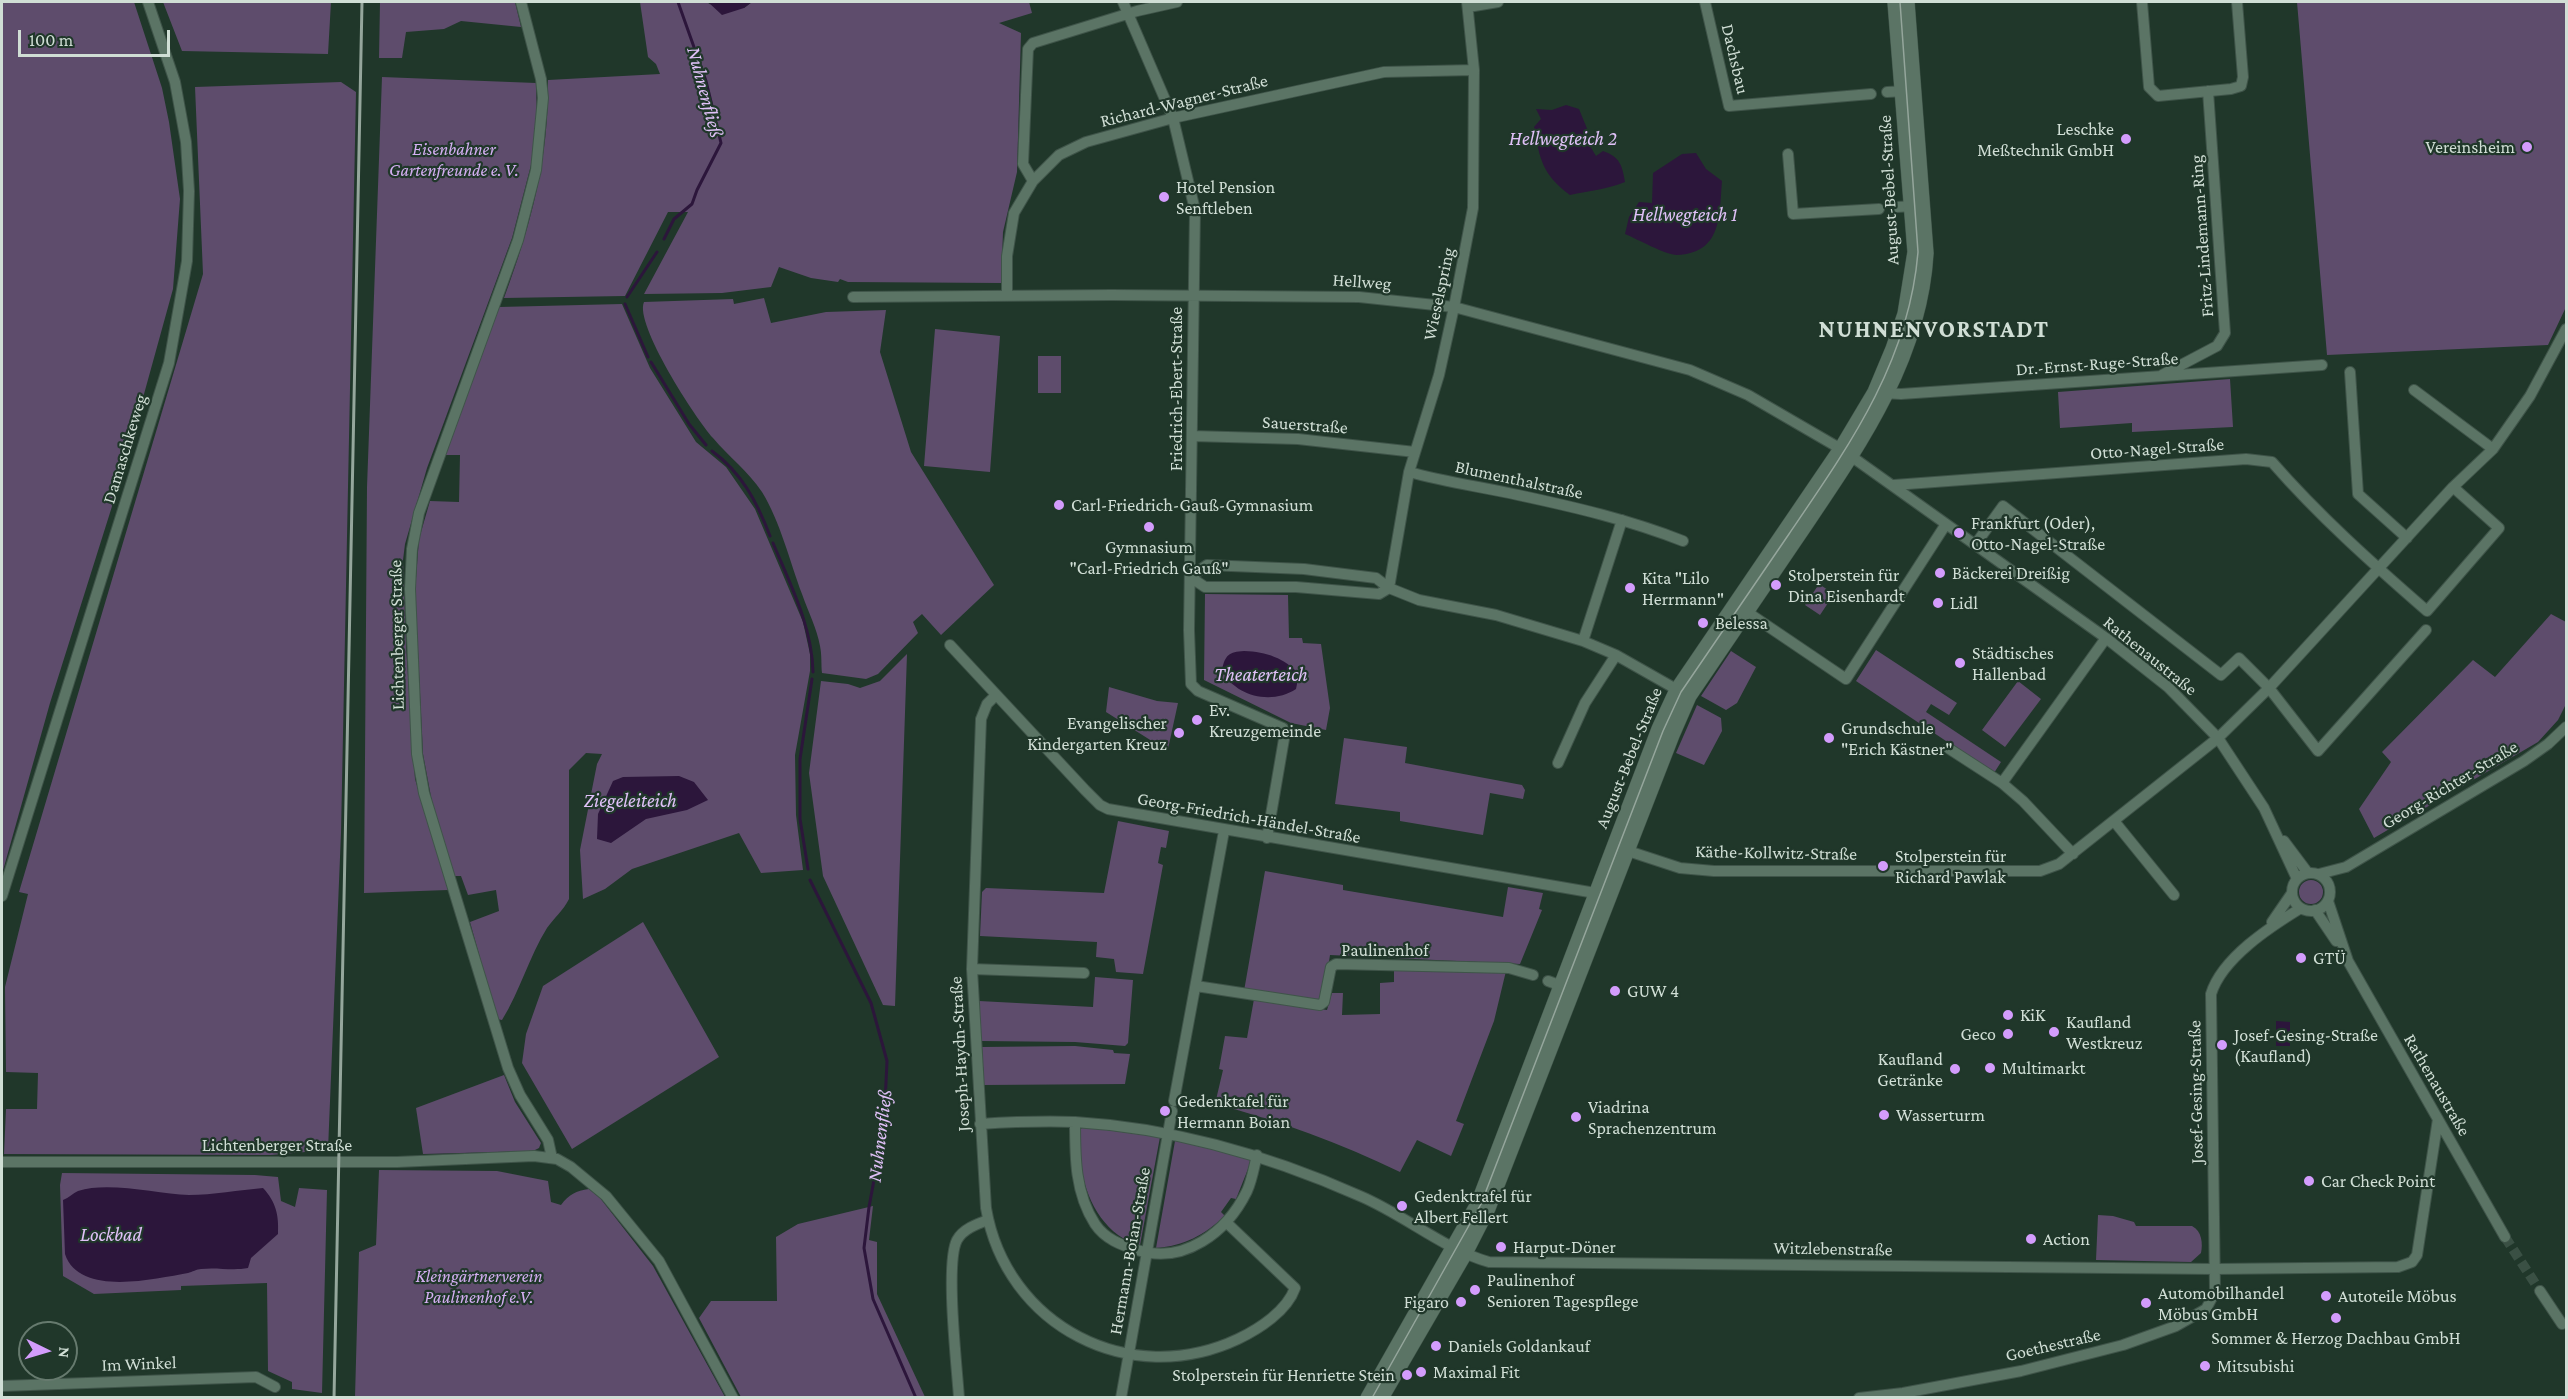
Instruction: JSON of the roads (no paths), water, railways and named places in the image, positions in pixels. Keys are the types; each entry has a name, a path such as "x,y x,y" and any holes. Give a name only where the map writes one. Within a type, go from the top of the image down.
{"street":[{"name":"Damaschkeweg","path":"2,896 169,363 187,261 189,191 186,142 175,82 148,2"},
{"name":"Lichtenberger Straße","path":"521,2 541,79 543,98 536,170 518,240 419,513 412,549 410,589 417,754 424,793 508,1068 520,1095 548,1140 552,1158"},
{"name":"Friedrich-Ebert-Straße","path":"1123,2 1173,118 1195,210 1190,577 1191,684 1198,691 1283,728 1284,739 1267,838"},
{"path":"1033,181 1023,164 1028,49 1033,43 1137,11 1177,2"},
{"path":"1468,4 1498,2"},
{"name":"Dachsbau","path":"1705,2 1729,106 1871,94"},
{"name":"August-Bebel-Straße","path":"1895,2 1909,91"},
{"name":"August-Bebel-Straße","path":"1378,1396 1459,1251 1488,1208 1561,986 1604,894 1621,848 1672,735 1683,693 1846,452 1881,392 1905,314 1915,252 1918,206 1909,91 1908,2"},
{"path":"2142,2 2149,87 2152,93 2158,96 2241,86 2243,78 2237,2"},
{"name":"Wieselspring","path":"1389,588 1409,472 1439,375 1473,208 1474,70 1468,4"},
{"name":"Richard-Wagner-Straße","path":"1007,295 1007,256 1014,213 1033,181 1059,155 1086,142 1173,118 1384,72 1474,70"},
{"path":"1887,92 1909,91"},
{"name":"Fritz-Lindemann-Ring","path":"2159,377 2217,346 2225,333 2208,91"},
{"path":"1788,154 1793,214 1880,208"},
{"path":"1896,207 1918,206"},
{"name":"Hellweg","path":"853,297 1346,296 1454,307 1690,370 1748,395 1846,452"},
{"name":"Käthe-Kollwitz-Straße","path":"1621,848 1680,868 1714,871 2040,871 2060,864 2218,738 2269,688 2453,487 2493,449 2530,396 2566,329"},
{"name":"Dr.-Ernst-Ruge-Straße","path":"1881,392 1901,394 2322,365"},
{"path":"2350,372 2358,494 2407,538"},
{"path":"2414,390 2493,449"},
{"name":"Sauerstraße","path":"1192,436 1298,439 1415,453"},
{"name":"Rathenaustraße","path":"1846,452 2106,638 2168,687 2218,738 2272,824 2313,874"},
{"name":"Otto-Nagel-Straße","path":"1894,485 2257,459 2272,462 2303,496 2378,569 2427,611 2499,528 2453,487"},
{"name":"Blumenthalstraße","path":"1409,472 1442,482 1517,495 1622,520 1683,541"},
{"name":"Rathenaustraße","path":"1975,545 2003,506 2221,675 2239,658 2269,688"},
{"path":"1582,641 1622,520"},
{"path":"1741,608 1846,679 1946,524"},
{"path":"1389,588 1379,594 1296,587 1206,587 1190,577 1207,565 1304,568 1376,578 1389,588 1438,605 1496,615 1582,641 1616,655 1683,693"},
{"path":"2269,688 2318,751 2426,630"},
{"path":"2002,783 2106,638"},
{"name":"Georg-Friedrich-Händel-Straße","path":"950,645 1100,805 1117,812 1604,894"},
{"path":"1558,763 1585,703 1616,655"},
{"name":"Joseph-Haydn-Straße","path":"996,695 987,704 981,720 972,969 980,1124 988,1220 1008,1269 1038,1308 1072,1333 1113,1351 1154,1358 1224,1346 1268,1321 1292,1297 1295,1288 1227,1223"},
{"name":"Georg-Richter-Straße","path":"2313,874 2346,867 2524,761 2566,727"},
{"path":"1948,748 2002,783 2023,801 2073,854"},
{"path":"2114,821 2174,895"},
{"name":"Rathenaustraße","path":"2272,824 2296,879"},
{"name":"Hermann-Boian-Straße","path":"1121,1398 1224,831"},
{"name":"Georg-Richter-Straße","path":"2329,895 2346,867"},
{"path":"2313,874 2327,880 2329,895 2315,910 2301,908 2292,893 2296,879 2313,874"},
{"name":"Josef-Gesing-Straße","path":"2262,934 2284,908 2292,893"},
{"name":"Rathenaustraße","path":"2329,895 2342,948"},
{"name":"Josef-Gesing-Straße","path":"2215,1269 2211,994 2219,975 2227,965 2262,934 2301,908"},
{"name":"Rathenaustraße","path":"2315,910 2342,948 2505,1237"},
{"name":"Paulinenhof","path":"1196,986 1320,1005 1324,1002 1331,967 1336,964 1509,968 1533,975"},
{"path":"972,969 1084,973"},
{"name":"Witzlebenstraße","path":"980,1124 1075,1122 1168,1133 1257,1155 1325,1180 1373,1201 1459,1251 1490,1262 2215,1269 2398,1267 2412,1262 2417,1255 2438,1119"},
{"path":"1075,1122 1075,1160 1078,1182 1082,1198 1096,1225 1119,1245 1147,1253 1167,1255 1190,1248 1207,1239 1227,1223 1248,1189 1257,1155"},
{"name":"Lichtenberger Straße","path":"2,1162 397,1162 534,1156 552,1158 571,1167 606,1196 659,1261 733,1398"},
{"path":"959,1398 952,1252 958,1237 974,1225 988,1220"},
{"name":"Goethestraße","path":"1859,1398 1903,1393 2021,1371 2123,1345 2176,1326 2206,1309 2215,1292 2215,1269"},
{"path":"2540,1291 2562,1324"},
{"name":"Im Winkel","path":"2,1386 256,1377 275,1387"}],"water":[{"path":"708,2 752,2 744,8 722,15"},
{"name":"Hellwegteich 2","path":"1566,105 1579,109 1590,136 1590,146 1596,156 1603,151 1617,159 1625,182 1570,195 1553,180 1544,166 1536,139 1534,127 1541,119 1536,109 1552,110"},
{"name":"Hellwegteich 1","path":"1696,153 1706,169 1722,181 1719,218 1711,239 1692,253 1677,255 1659,250 1625,234 1629,217 1639,202 1652,203 1653,173 1682,154"},
{"name":"Theaterteich","path":"1244,651 1268,654 1287,664 1299,674 1296,689 1276,697 1265,697 1255,696 1236,687 1222,670 1228,655"},
{"name":"Ziegeleiteich","path":"679,776 694,782 708,800 687,810 646,819 611,843 597,839 598,814 613,781 623,777"},
{"path":"2276,1021 2290,1022 2290,1046 2276,1046"},
{"name":"Lockbad","path":"104,1187 189,1195 263,1188 276,1209 278,1234 251,1258 248,1268 199,1269 156,1279 119,1282 85,1276 73,1267 65,1254 63,1200 78,1191"}],"waterway":[{"name":"Nuhnenfließ","path":"664,239 674,219 692,204 721,143 706,81 678,2"},
{"name":"Nuhnenfließ","path":"627,297 657,252"},
{"name":"Nuhnenfließ","path":"625,304 648,357"},
{"name":"Nuhnenfließ","path":"651,362 689,424 706,445"},
{"name":"Nuhnenfließ","path":"712,451 732,469 747,489 760,511 770,536"},
{"name":"Nuhnenfließ","path":"773,543 793,590 809,638 813,672"},
{"name":"Nuhnenfließ","path":"808,869 800,819 800,759 812,679"},
{"name":"Nuhnenfließ","path":"810,880 871,1003 887,1061 884,1126 864,1248 873,1299 916,1398"}],"tunnel":[{"path":"2505,1237 2540,1291"}],"tram line":[{"path":"1372,1398 1481,1204 1663,731 1681,692 1833,468 1873,401 1889,366 1912,292 1918,252 1900,2"}],"railway":[{"path":"334,1398 362,2"}],"place":[{"name":"Leschke Meßtechnik GmbH","path":"2126,139"},
{"name":"Vereinsheim","path":"2527,147"},
{"name":"Hotel Pension Senftleben","path":"1164,197"},
{"name":"Carl-Friedrich-Gauß-Gymnasium","path":"1059,505"},
{"name":"Gymnasium \"Carl-Friedrich Gauß\"","path":"1149,527"},
{"name":"Frankfurt (Oder), Otto-Nagel-Straße","path":"1959,533"},
{"name":"Bäckerei Dreißig","path":"1940,573"},
{"name":"Stolperstein für Dina Eisenhardt","path":"1776,585"},
{"name":"Kita \"Lilo Herrmann\"","path":"1630,588"},
{"name":"Lidl","path":"1938,603"},
{"name":"Belessa","path":"1703,623"},
{"name":"Städtisches Hallenbad","path":"1960,663"},
{"name":"Ev. Kreuzgemeinde","path":"1197,720"},
{"name":"Evangelischer Kindergarten Kreuz","path":"1179,733"},
{"name":"Grundschule \"Erich Kästner\"","path":"1829,738"},
{"name":"Stolperstein für Richard Pawlak","path":"1883,866"},
{"name":"GTÜ","path":"2301,958"},
{"name":"GUW 4","path":"1615,991"},
{"name":"KiK","path":"2008,1015"},
{"name":"Kaufland Westkreuz","path":"2054,1032"},
{"name":"Geco","path":"2008,1034"},
{"name":"Josef-Gesing-Straße (Kaufland)","path":"2222,1045"},
{"name":"Multimarkt","path":"1990,1068"},
{"name":"Kaufland Getränke","path":"1955,1069"},
{"name":"Gedenktafel für Hermann Boian","path":"1165,1111"},
{"name":"Wasserturm","path":"1884,1115"},
{"name":"Viadrina Sprachenzentrum","path":"1576,1117"},
{"name":"Car Check Point","path":"2309,1181"},
{"name":"Gedenktrafel für Albert Fellert","path":"1402,1206"},
{"name":"Action","path":"2031,1239"},
{"name":"Harput-Döner","path":"1501,1247"},
{"name":"Paulinenhof Senioren Tagespflege","path":"1475,1290"},
{"name":"Autoteile Möbus","path":"2326,1296"},
{"name":"Figaro","path":"1461,1302"},
{"name":"Automobilhandel Möbus GmbH","path":"2146,1303"},
{"name":"Sommer & Herzog Dachbau GmbH","path":"2336,1318"},
{"name":"Daniels Goldankauf","path":"1436,1346"},
{"name":"Mitsubishi","path":"2205,1366"},
{"name":"Maximal Fit","path":"1421,1372"},
{"name":"Stolperstein für Henriette Stein","path":"1407,1375"}],"district":[{"name":"NUHNENVORSTADT","path":"1934,330"}],"park label":[{"name":"Eisenbahner Gartenfreunde e. V.","path":"454,159"},
{"name":"Kleingärtnerverein Paulinenhof e.V.","path":"479,1286"}]}
